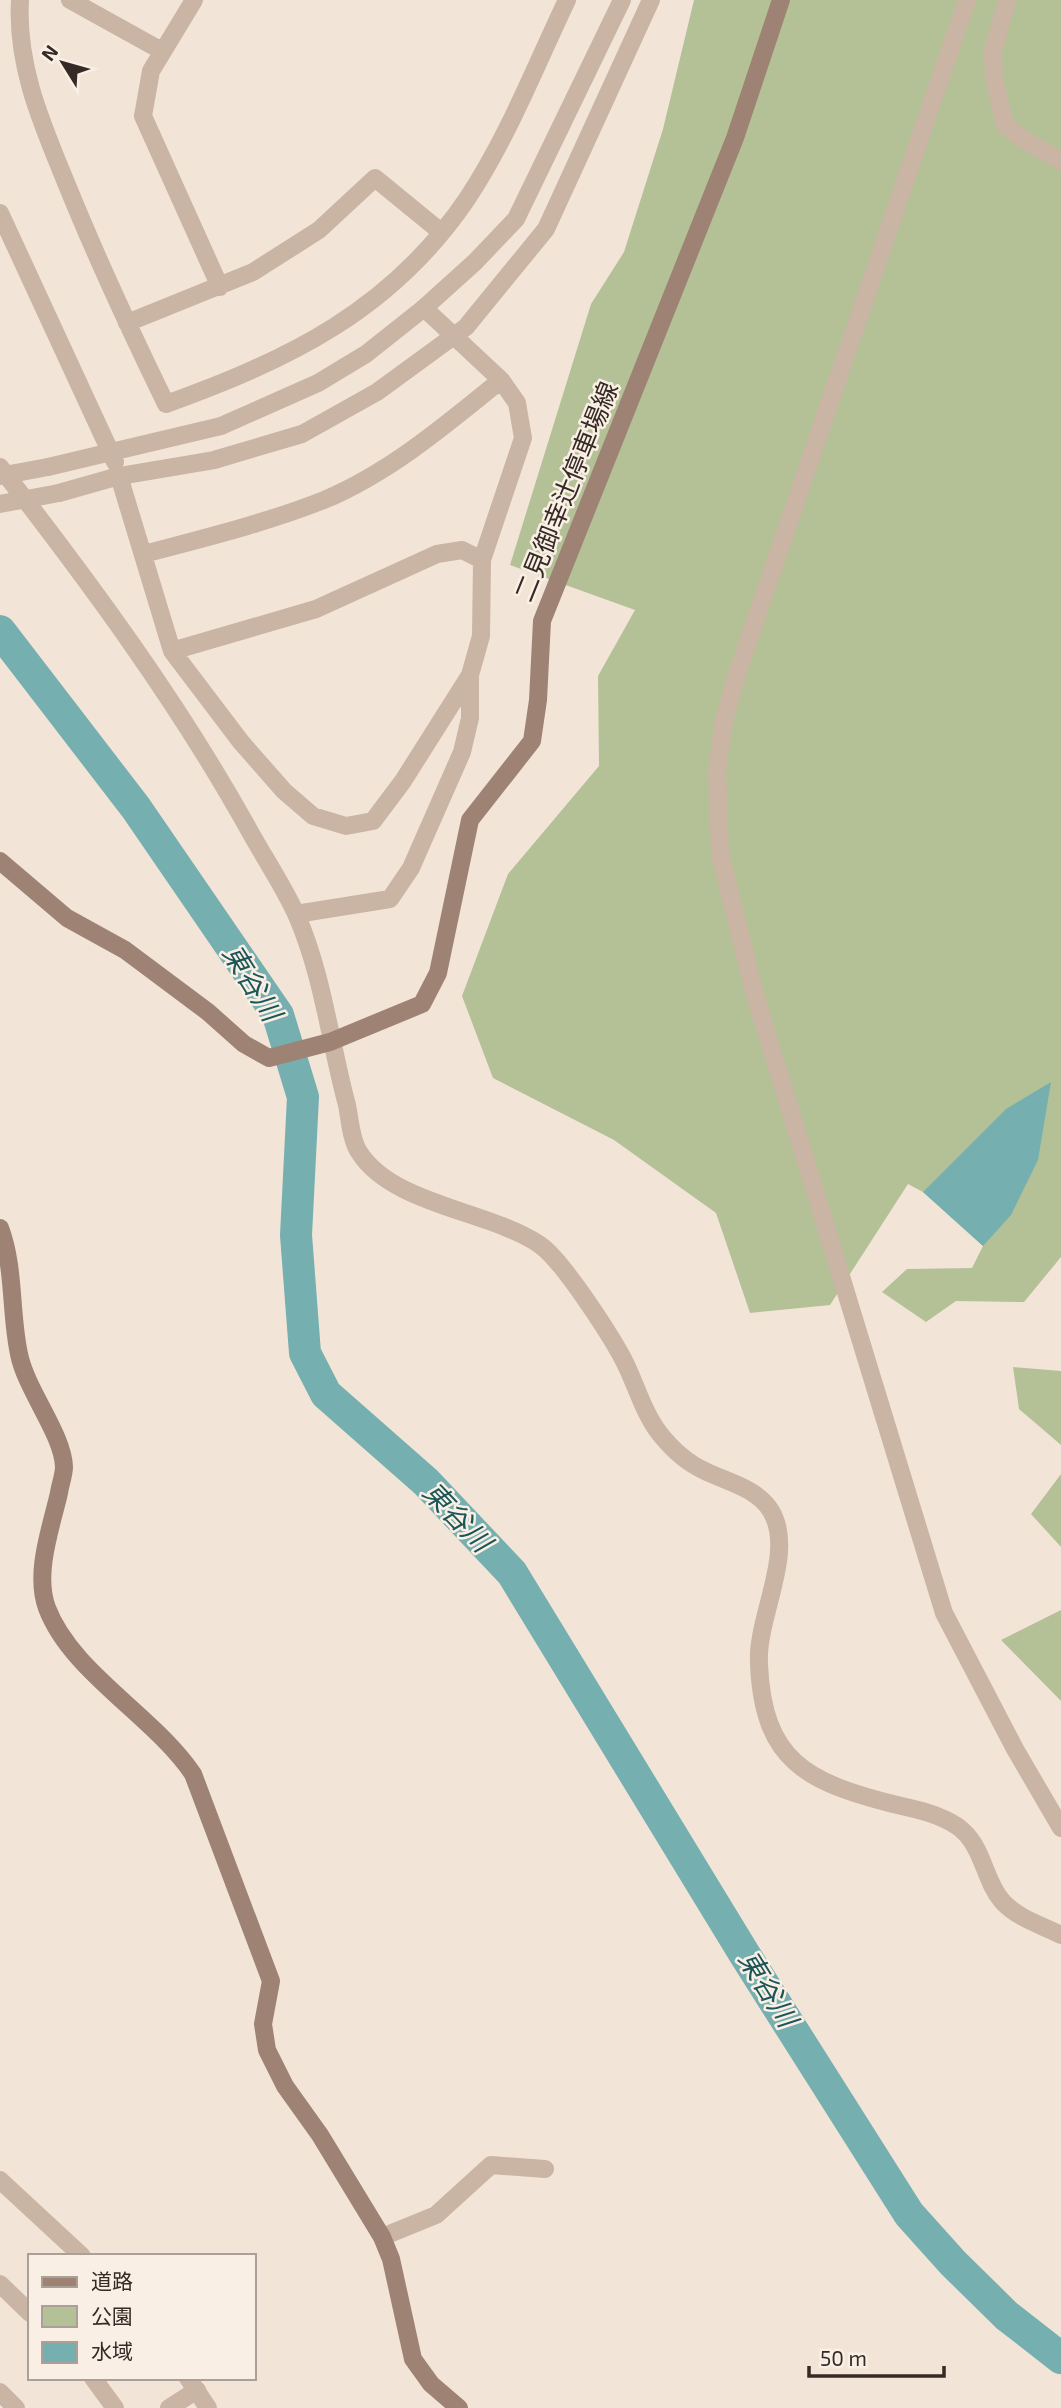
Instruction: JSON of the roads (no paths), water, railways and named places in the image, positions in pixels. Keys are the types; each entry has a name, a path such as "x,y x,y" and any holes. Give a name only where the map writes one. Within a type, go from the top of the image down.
{"main road":[{"name":"二見御幸辻停車場線","path":"0,861 67,918 125,950 208,1012 244,1044 269,1058 330,1042 422,1004 438,973 470,820 532,741 538,700 542,621 735,138 781,0"},
{"path":"0,1228 9,1262 19,1355 30,1387 57,1443 64,1467 42,1580 47,1607 65,1643 177,1750 193,1774 271,1980 263,2024 267,2050 285,2086 320,2135 382,2237 391,2259 414,2359 431,2384 459,2408"}],"street":[{"path":"20,0 18,26 29,91 88,238 166,404 237,378 305,347 389,288 441,232 467,199 505,133 562,2"},
{"path":"70,0 162,51"},
{"path":"194,0 151,71 143,116 220,287"},
{"path":"0,476 221,426 293,394 366,354 424,308 475,262 516,219 622,0"},
{"path":"0,504 59,493 119,476 214,460 302,434 377,392 467,327 546,229 651,0"},
{"path":"967,0 737,674 724,720 717,771 720,854 755,995 944,1613 1015,1749 1061,1828"},
{"path":"1007,0 993,51 994,78 1006,125 1026,141 1061,161"},
{"path":"127,323 253,272 319,230 375,178 441,232"},
{"path":"0,212 112,451 172,651 284,792 313,816 346,827 373,821 403,781 470,674 481,636 482,561 523,438 517,402 501,380 424,308"},
{"path":"144,554 242,528 326,499 395,461 501,380"},
{"path":"0,467 65,552 207,753 296,914 319,975 330,1042 355,1148 369,1166 405,1190 517,1233 544,1247 620,1354 656,1429 676,1453 702,1471 740,1485 770,1509 779,1539 777,1567 762,1621 759,1664 769,1723 783,1754 822,1781 929,1812 958,1827 971,1839 999,1898 1018,1914 1061,1935"},
{"path":"172,651 316,609 437,554 462,550 482,561"},
{"path":"296,914 390,899 411,868 463,752 470,718 470,674"},
{"path":"382,2237 436,2215 491,2165 545,2169"},
{"path":"0,2180 80,2254"},
{"path":"0,2284 28,2310"},
{"path":"94,2380 115,2408"},
{"path":"169,2408 192,2384 208,2408"},
{"path":"0,2392 16,2408"}],"water":[{"path":"1051,1082 1038,1160 1011,1215 983,1246 923,1192 1006,1109"}],"waterway":[{"name":"東谷川","path":"0,631 136,808 278,1015 303,1097 296,1235 305,1353 326,1394 426,1482 512,1573 745,1955 909,2214 953,2263 1007,2316 1061,2358"}]}
